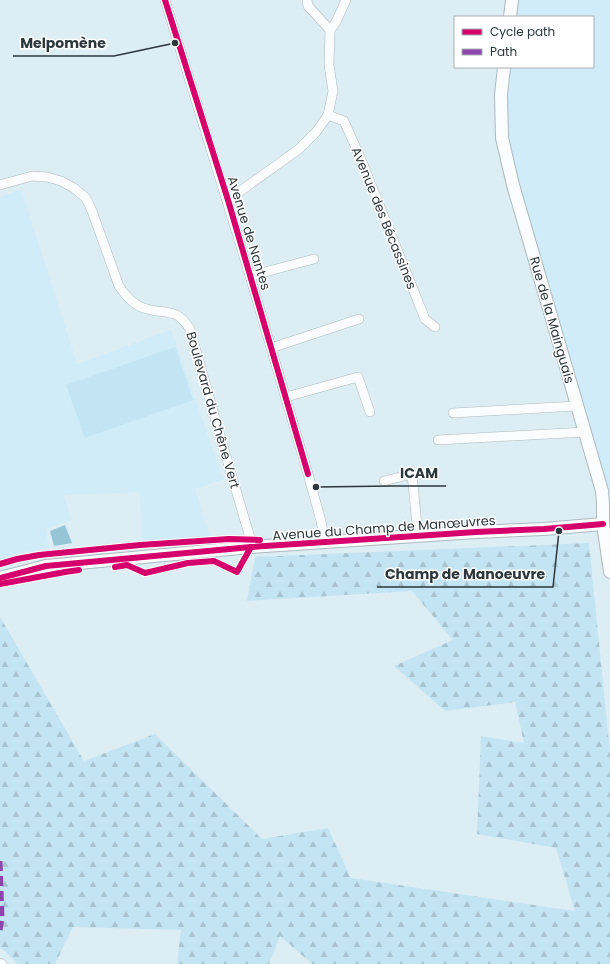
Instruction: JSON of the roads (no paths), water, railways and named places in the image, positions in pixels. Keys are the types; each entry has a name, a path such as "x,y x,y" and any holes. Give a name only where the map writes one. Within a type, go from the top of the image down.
{"street":[{"name":"Avenue de Nantes","path":"165,0 228,200 322,521 325,542"},
{"path":"307,0 308,6 330,30"},
{"path":"228,200 299,149 316,132 328,115 333,91 329,65 330,30 336,22 346,0"},
{"path":"510,16 512,0"},
{"name":"Rue de la Mainguais","path":"504,68 501,95 502,138 513,185 576,406 602,491 603,524 610,572"},
{"name":"Avenue des Bécassines","path":"328,115 344,121 425,319 435,326"},
{"name":"Boulevard du Chêne Vert","path":"0,185 32,176 47,177 61,181 74,188 86,198 119,286 126,296 134,303 147,309 178,315 185,321 190,329 251,541 251,547"},
{"path":"250,276 314,259"},
{"path":"271,348 359,319"},
{"path":"286,397 358,377 370,412"},
{"path":"453,413 576,406"},
{"path":"438,440 585,432"},
{"path":"384,481 412,474 418,536"},
{"name":"Avenue du Champ de Manœuvres","path":"0,578 46,566 251,547 603,524"}],"place":[{"name":"Melpomène","path":"175,43"},
{"name":"ICAM","path":"316,487"},
{"name":"Champ de Manoeuvre","path":"559,531"}]}
